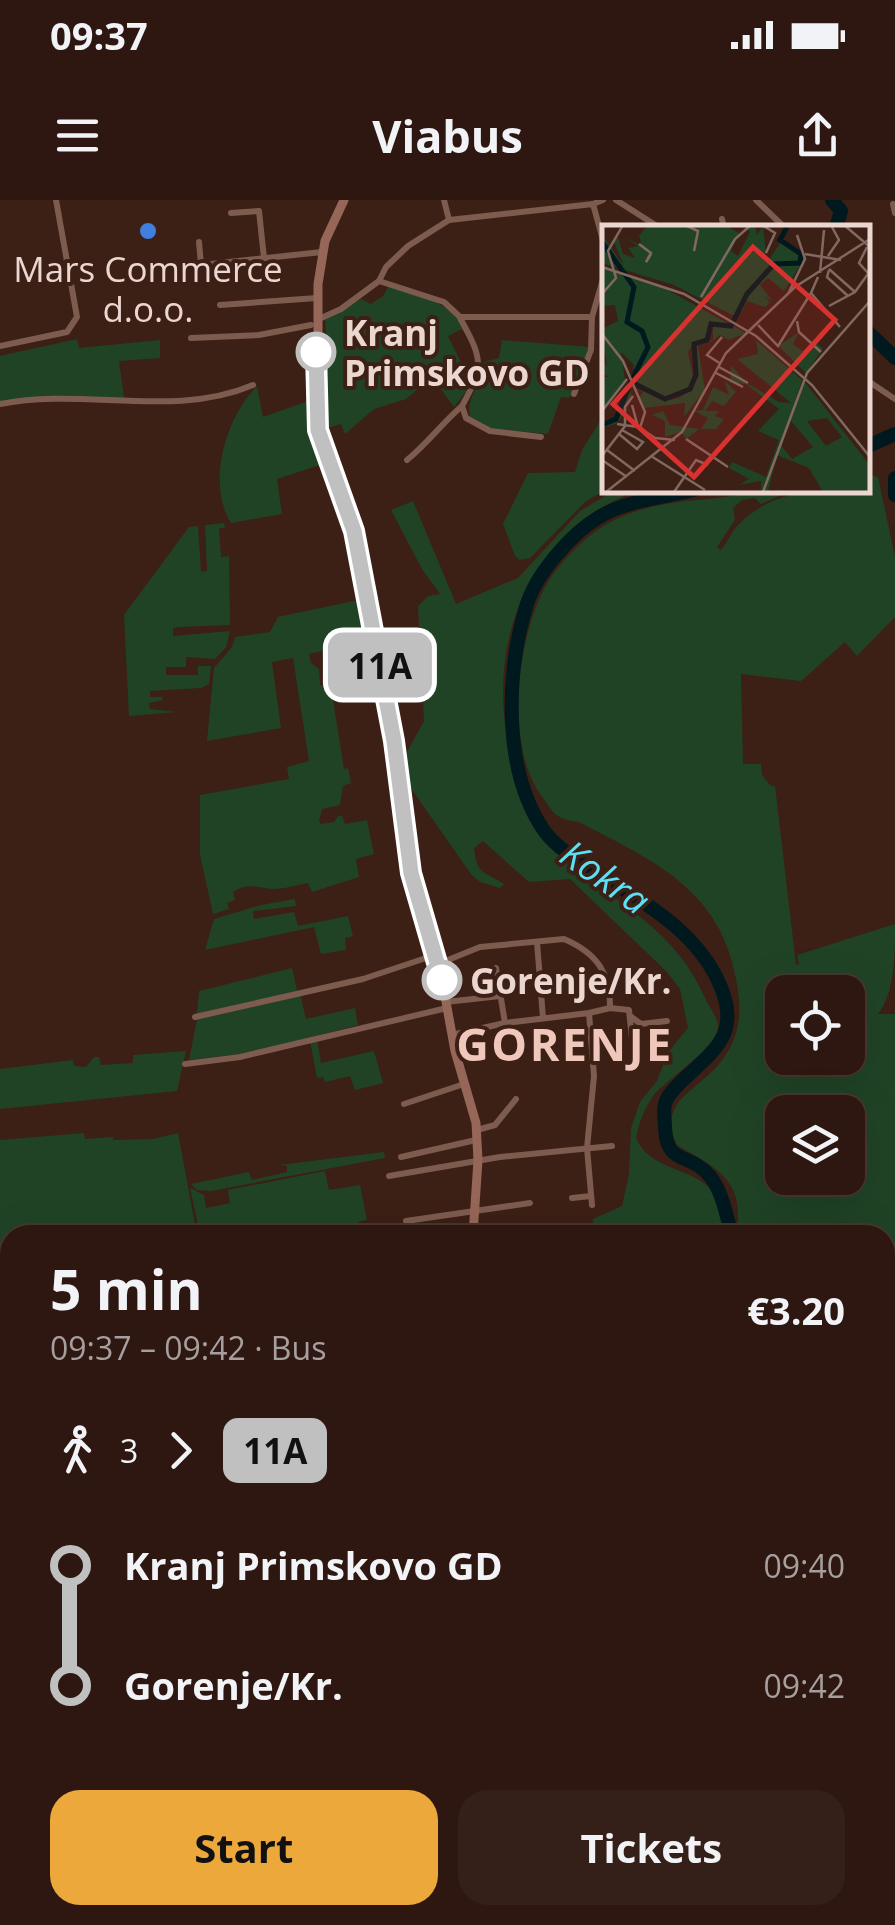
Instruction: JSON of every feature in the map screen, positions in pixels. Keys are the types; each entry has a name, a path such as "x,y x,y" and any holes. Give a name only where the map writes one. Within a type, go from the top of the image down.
{"street":[{"path":"0,346 67,332 76,317 56,200"},
{"path":"344,200 322,252 314,322 318,430 354,531 394,741 411,873 436,959 477,1135 473,1225"},
{"path":"444,200 449,220"},
{"path":"191,338 259,334 314,322 341,310 379,281 386,267 408,246 449,220 603,200"},
{"path":"616,200 655,225"},
{"path":"756,200 783,225"},
{"path":"593,204 602,237"},
{"path":"892,204 895,213"},
{"path":"230,213 259,211 264,258"},
{"path":"199,242 201,264 322,252"},
{"path":"379,281 444,302 460,316 478,350 480,370 462,406 442,422 430,442 407,460"},
{"path":"574,394 591,350 592,317 602,286"},
{"path":"220,305 317,298"},
{"path":"460,316 592,317"},
{"path":"870,383 892,396"},
{"path":"0,404 27,400 183,401 233,394 253,385"},
{"path":"462,406 466,418 476,426 541,437"},
{"path":"195,1016 363,979 480,947 570,940 606,972 610,1008"},
{"path":"537,942 543,1018"},
{"path":"496,968 506,1023"},
{"path":"185,1064 240,1057 447,1005 500,996"},
{"path":"451,1035 506,1023 625,1008 633,1049"},
{"path":"572,1198 592,1200 586,1148 594,1076 589,1013"},
{"path":"629,1015 642,1024 667,1021"},
{"path":"404,1104 464,1084"},
{"path":"400,1158 495,1126 516,1098"},
{"path":"389,1176 478,1160 612,1146"},
{"path":"406,1221 530,1203"}],"green space":[{"path":"390,284 432,300 457,319 464,328 448,336 468,377 474,381 454,407 432,377 406,399 374,409 345,434 341,424 324,429 321,379 328,358 325,318 361,299 371,304 383,296"},
{"path":"77,339 79,348 160,340 160,358 119,361 124,398 0,402 0,356"},
{"path":"502,340 590,347 572,393 569,398 561,397 548,434 486,428 470,418 470,403 484,362 499,358"},
{"path":"257,386 263,417 311,400 313,432 323,464 277,479 282,514 231,523 220,489 223,451 236,415"},
{"path":"602,418 602,492 585,502 530,558 520,560 503,524 528,473 575,472 582,450"},
{"path":"870,475 878,477 895,557 895,617 857,656 845,642 801,681 741,674 743,764 761,764 762,775 775,786 796,965 797,955 895,924 891,984 878,1014 895,1014 895,1225 737,1225 737,1201 732,1188 716,1169 677,1145 672,1129 677,1105 718,1066 738,1026 738,989 728,948 715,921 678,881 632,850 555,813 531,777 523,753 519,696 526,639 543,591 560,565 583,542 613,521 656,506 788,492 761,504 755,498 742,500 733,508 735,520 717,547 721,550 753,512 784,497 810,492 870,492"},
{"path":"612,492 634,492 599,510 567,535 541,565 522,598 510,636 504,675 504,716 511,758 520,795 536,829 564,860 646,921 673,947 716,1018 718,1025 711,1042 653,1096 636,1138 659,1162 703,1183 714,1194 722,1225 593,1225 593,1219 622,1206 629,1174 631,1128 640,1102 657,1081 668,1052 688,1028 680,989 570,879 529,882 483,841 474,848 477,864 504,884 500,888 480,882 410,787 406,775 407,752 424,721 418,606 428,596 440,594 391,510 413,501 456,604 518,578 580,511"},
{"path":"224,523 225,528 219,528 221,557 229,556 230,625 178,627 173,628 173,636 230,631 226,647 215,659 186,657 186,667 166,667 166,675 198,675 198,666 211,666 209,684 201,688 150,691 150,697 163,700 149,703 150,709 177,712 129,716 124,615 189,527 198,526 201,572 207,571 205,525"},
{"path":"362,601 370,640 309,654 311,663 319,669 320,685 331,687 344,769 348,768 351,783 343,786 340,805 322,809 319,821 334,822 338,816 342,816 345,824 367,820 374,854 356,859 359,877 312,892 308,883 277,889 243,887 233,892 235,900 227,903 229,909 213,914 200,855 200,795 289,779 287,767 309,761 293,658 272,662 281,728 207,741 214,668 232,647 235,637 270,632 278,617"},
{"path":"295,899 296,906 253,911 254,919 294,912 298,926 348,916 353,936 345,938 346,950 321,954 314,927 205,950 214,919"},
{"path":"292,968 297,991 197,1014 199,991"},
{"path":"300,994 306,1019 355,1008 358,1025 254,1052 189,1060 197,1019"},
{"path":"317,1040 321,1063 374,1051 383,1083 355,1090 350,1076 325,1082 323,1077 317,1078 310,1041"},
{"path":"186,1051 177,1091 0,1109 0,1069 73,1060 74,1066 86,1067 94,1057 99,1057 101,1065 133,1063 133,1055"},
{"path":"84,1133 85,1139 153,1139 178,1133 195,1225 0,1225 0,1140"},
{"path":"384,1152 385,1158 211,1191 197,1190 191,1184 249,1172 252,1180 287,1172 287,1166 279,1165"},
{"path":"325,1171 329,1190 360,1185 367,1220 359,1225 198,1225 190,1188 204,1195 206,1208 230,1203 228,1190"}],"waterway":[{"name":"Kokra","path":"832,200 841,211 837,225"},
{"name":"Kokra","path":"870,334 895,358"},
{"name":"Kokra","path":"870,445 895,434"},
{"path":"895,478 895,495"},
{"name":"Kokra","path":"684,492 621,507 599,517 556,555 527,604 515,660 512,721 521,780 545,832 567,853 666,918 697,948 720,985 728,1016 726,1028 714,1049 670,1094 664,1112 669,1147 707,1173 722,1199 729,1225"}],"bus line":[{"name":"11A","path":"316,352 315,408 322,450 354,531 394,741 411,873 442,980"}],"place":[{"name":"Mars Commerce d.o.o.","path":"148,231"},
{"name":"Kranj Primskovo GD","path":"316,352"},
{"name":"Gorenje/Kr.","path":"442,980"}],"district":[{"name":"GORENJE","path":"565,1043"}]}
